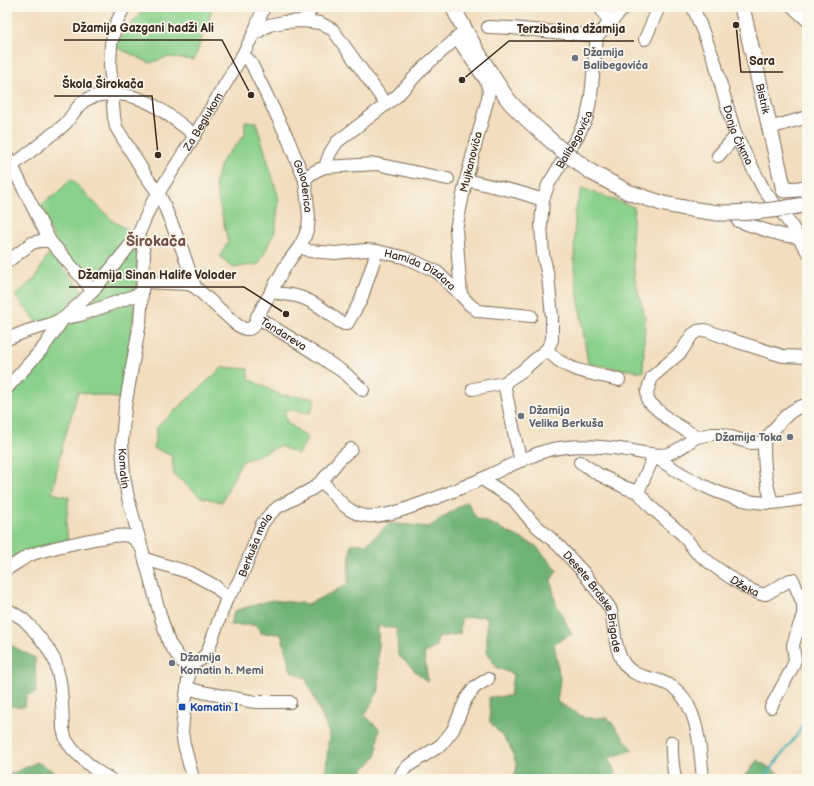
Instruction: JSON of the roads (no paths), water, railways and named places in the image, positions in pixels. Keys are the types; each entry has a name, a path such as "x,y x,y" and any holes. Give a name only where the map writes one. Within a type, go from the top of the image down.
{"main road":[{"path":"453,7 461,34 509,101 524,117 559,148 591,172 628,192 664,204 690,209 718,212 758,212 807,204"},
{"name":"Bistrik","path":"743,7 784,190"},
{"path":"784,190 807,187"}],"street":[{"path":"124,7 116,24 111,44 110,64 116,127 158,193 172,223 195,287"},
{"name":"Za Beglukom","path":"64,318 93,290 138,235 144,219 158,193 195,135 242,56 253,35 264,7"},
{"path":"302,21 313,7"},
{"path":"600,7 609,23"},
{"path":"488,27 597,36 625,7"},
{"path":"645,39 659,7"},
{"name":"Donja Čikma","path":"693,7 715,62 736,136 764,190 791,225 804,245"},
{"path":"793,7 807,20"},
{"path":"253,35 269,25 284,22 302,21 320,23 333,30 386,104"},
{"path":"325,167 330,153 337,142 397,96 424,67 461,34"},
{"name":"Mujkanovića","path":"461,34 486,81 489,90 466,180 456,229 461,295"},
{"name":"Balibegovića","path":"543,200 548,185 587,118 591,96 597,36"},
{"name":"Goloderica","path":"242,56 249,60 252,64 288,139 305,180 309,217 306,236 286,265 257,317"},
{"path":"93,290 50,242 10,161 35,149 66,123 82,102 94,96 112,94 140,98 156,106 195,135"},
{"path":"770,128 807,117"},
{"path":"718,156 736,136"},
{"path":"305,180 311,173 325,167 376,164 448,179"},
{"path":"466,180 518,192 543,200 541,225 543,254 549,283 552,317 552,340 547,349 522,371 504,383 473,389"},
{"name":"Bistrik","path":"784,190 791,225"},
{"path":"738,221 788,237 804,245"},
{"name":"Komatin","path":"138,235 144,254 143,288 140,322 125,408 122,442 124,476 161,618 169,643 182,662 190,665"},
{"path":"7,262 32,243 40,241 50,242"},
{"name":"Hamida Dizdara","path":"300,246 310,251 336,253 366,250 376,251 403,258 416,262 437,272 478,311 531,316"},
{"path":"271,292 308,300 340,322 347,324 361,300 376,251"},
{"path":"7,339 27,331 52,324 64,318 80,315 143,288 188,284 195,287"},
{"name":"Tandareva","path":"195,287 237,325 245,329 249,329 254,326 257,317 346,374 363,390"},
{"path":"7,388 43,348 64,318"},
{"path":"697,437 669,420 648,401 647,392 652,376 681,352 692,335 698,330 705,330 783,356 807,358"},
{"path":"547,349 554,357 570,367 619,380"},
{"path":"504,383 521,461"},
{"path":"322,481 346,507 352,511 368,516 400,511 443,496 546,451 570,447 601,447 627,450 654,456 670,454 697,437 712,434 721,434 752,443 764,441 786,415 795,409 807,405"},
{"path":"764,441 765,471 772,503"},
{"name":"Berkuša mala","path":"190,665 200,660 206,653 227,598 235,588 242,575 262,524 278,507 312,489 322,481 340,459 351,449"},
{"path":"638,492 654,456"},
{"path":"654,456 674,470 711,490 736,498 772,503 807,498"},
{"name":"Džeka","path":"580,462 598,474 626,488 638,492 655,511 683,535 696,552 746,588 761,594 766,594 790,580 793,580 803,604 803,615 793,645 795,660 771,707"},
{"name":"Desete Brdske Brigade","path":"482,479 513,499 532,522 557,544 579,568 610,608 616,643 619,654 624,663 638,675 658,680 674,688 682,695 688,705 695,723 701,753 703,779"},
{"path":"7,569 29,556 78,542 122,535 129,536 136,541 144,554 191,573 215,586 227,598"},
{"path":"7,608 23,619 31,627 47,647 55,661 60,681 62,729 66,740 73,750 95,770 110,779"},
{"path":"190,665 182,732 193,779"},
{"path":"399,779 403,771 408,766 441,745 453,730 466,699 475,687 488,680"},
{"path":"187,688 255,702 290,702"},
{"path":"672,742 672,758 675,779"}],"waterway":[{"path":"763,779 797,735 807,716"}],"place":[{"name":"Sara","path":"736,25"},
{"name":"Džamija Balibegovića","path":"575,58"},
{"name":"Terzibašina džamija","path":"462,80"},
{"name":"Džamija Gazgani hadži Ali","path":"251,95"},
{"name":"Škola Širokača","path":"158,155"},
{"name":"Džamija Sinan Halife Voloder","path":"286,314"},
{"name":"Džamija Velika Berkuša","path":"521,416"},
{"name":"Džamija Toka","path":"790,437"},
{"name":"Džamija Komatin h. Memi","path":"172,663"},
{"name":"Komatin I","path":"182,707"}],"district":[{"name":"Širokača","path":"156,241"}]}
